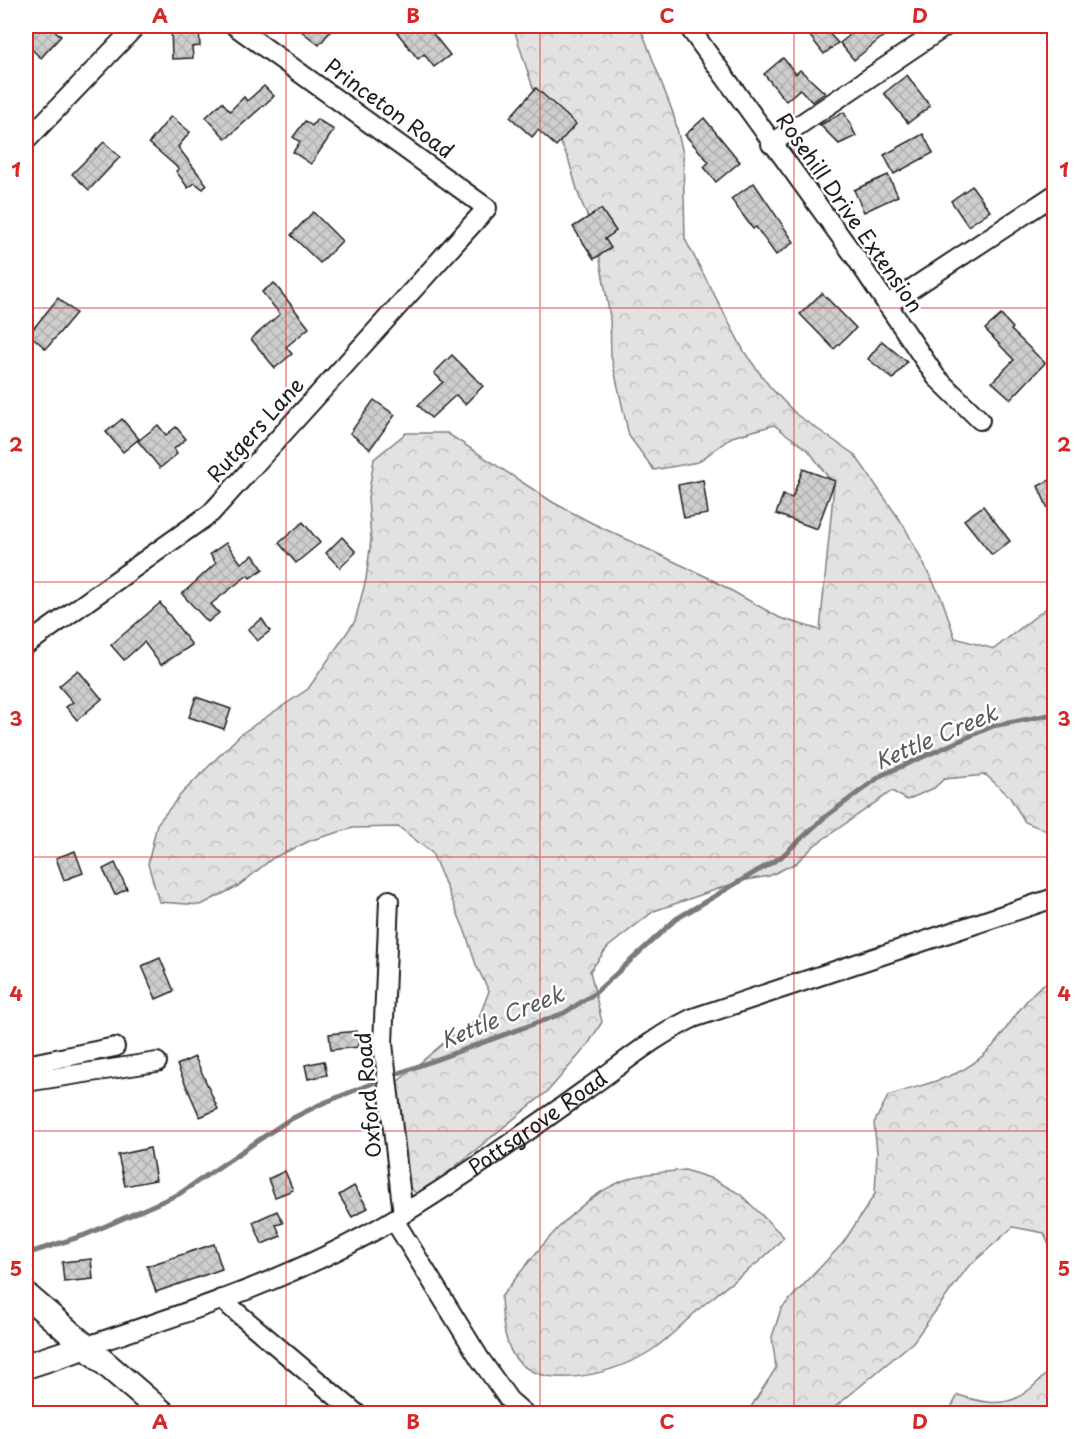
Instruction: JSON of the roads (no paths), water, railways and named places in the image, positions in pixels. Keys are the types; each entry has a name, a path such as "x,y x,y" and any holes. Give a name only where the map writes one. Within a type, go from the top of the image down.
{"main road":[{"path":"26,1295 164,1413"},
{"name":"Pottsgrove Road","path":"26,1366 87,1346"}],"street":[{"path":"26,141 136,26"},
{"name":"Princeton Road","path":"235,26 487,208"},
{"name":"Rosehill Drive Extension","path":"688,26 888,305 936,377 980,420"},
{"path":"771,144 946,26"},
{"path":"888,305 1054,195"},
{"name":"Rutgers Lane","path":"26,645 211,513 487,208"},
{"name":"Pottsgrove Road","path":"87,1346 293,1271 399,1217 520,1137 648,1044 685,1022 716,1008 1054,898"},
{"name":"Oxford Road","path":"389,900 383,1044 399,1217 480,1359 508,1400 525,1413"},
{"path":"26,1065 115,1047"},
{"path":"26,1082 158,1062"},
{"path":"221,1299 357,1413"}],"waterway":[{"name":"Kettle Creek","path":"391,1076 564,1013 594,994 676,919 781,857 825,817 882,775 993,726 1054,714"},
{"name":"Kettle Creek","path":"26,1254 85,1235 179,1194 287,1121 321,1104 383,1079"}]}
